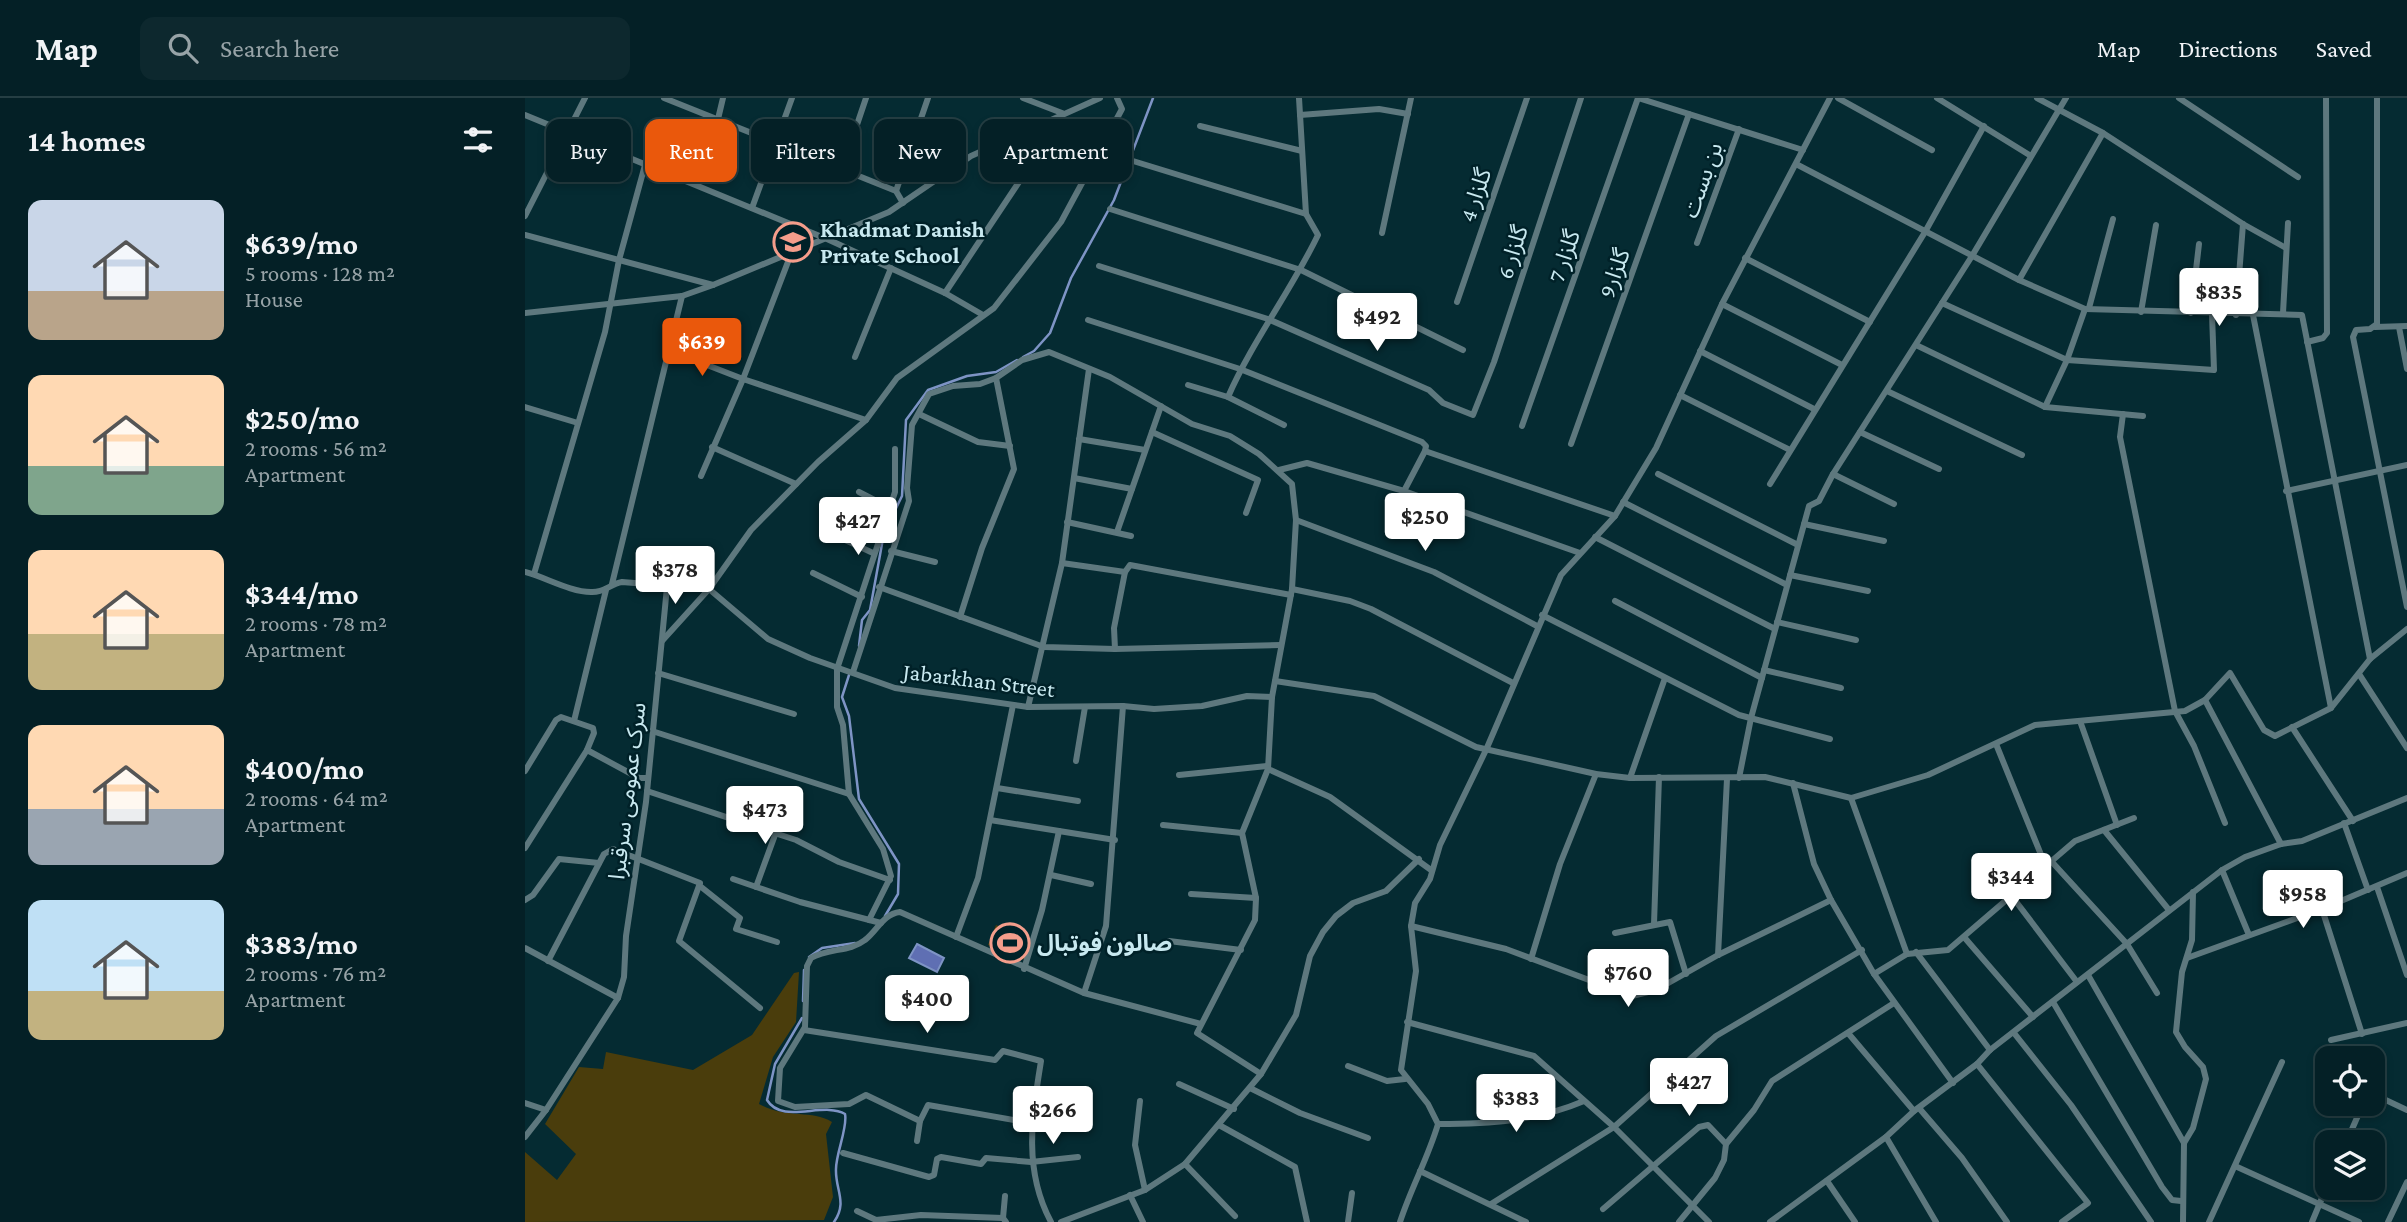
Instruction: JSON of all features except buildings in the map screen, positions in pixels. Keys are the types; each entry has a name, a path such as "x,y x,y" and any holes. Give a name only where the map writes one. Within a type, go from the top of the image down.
{"street":[{"path":"574,119 585,98"},
{"path":"664,98 718,119 723,98"},
{"path":"785,119 792,98"},
{"path":"859,119 866,98"},
{"path":"896,191 928,98"},
{"path":"1023,98 1062,113"},
{"path":"525,313 683,296 713,285 827,239 903,203 971,156 1100,98"},
{"path":"662,641 709,589 751,530 796,484 866,420 897,378 994,308 1061,222 1122,109 1117,98"},
{"path":"1228,397 1240,369 1268,319 1301,270 1318,235 1306,215 1299,98"},
{"path":"1382,233 1411,98"},
{"name":"گلزار 4","path":"1457,302 1527,98"},
{"name":"گلزار 6","path":"1268,319 1429,390 1443,403 1473,415 1494,362 1581,98"},
{"path":"1638,98 1803,150"},
{"name":"گلزار 7","path":"1522,426 1638,98"},
{"path":"1664,107 1666,98"},
{"path":"1400,1222 1438,1124 1428,1104 1405,1079 1401,1070 1416,971 1412,926 1415,903 1430,879 1431,870 1486,750 1560,575 1615,516 1656,448 1722,304 1830,98"},
{"path":"1838,98 1932,150"},
{"path":"1937,98 2031,156"},
{"path":"2037,98 2103,133 2243,224 2286,248"},
{"path":"1739,778 1751,718 1809,506 1819,501 1833,474 1972,256 2066,98"},
{"path":"2179,98 2298,177"},
{"path":"2307,342 2323,338 2327,333 2326,98"},
{"path":"2375,327 2377,98"},
{"path":"1300,115 1379,110 1408,114"},
{"path":"945,293 1062,113"},
{"name":"گلزار9","path":"1571,444 1689,114"},
{"path":"525,115 546,123"},
{"path":"1200,126 1302,151"},
{"path":"1770,484 1925,232 1984,126"},
{"name":"بن بست","path":"1697,243 1739,130"},
{"path":"2019,280 2103,133"},
{"path":"525,582 605,332 619,260 645,165 631,159"},
{"path":"1133,161 1306,215"},
{"path":"1795,164 2019,280 2087,308 2236,315 2283,313 2302,316 2370,659"},
{"path":"525,216 546,175"},
{"path":"860,176 896,191 903,203"},
{"path":"688,182 827,239 945,293 983,315"},
{"path":"753,208 763,182"},
{"path":"1110,209 1301,270 1463,350"},
{"path":"2045,407 2087,308 2113,219"},
{"path":"2283,313 2288,223"},
{"path":"2236,315 2243,224"},
{"path":"2141,312 2156,225"},
{"path":"525,235 713,285"},
{"path":"2191,313 2200,244"},
{"path":"701,476 743,379 791,254"},
{"path":"1745,258 1870,322"},
{"path":"1099,266 1268,319"},
{"path":"855,357 891,268"},
{"path":"574,721 606,590 612,584 683,296"},
{"path":"1942,303 2067,360 2214,370 2212,314"},
{"path":"1722,304 1842,365"},
{"path":"2253,315 2331,708"},
{"path":"1088,320 1240,369 1422,442 1426,446 1425,452 1405,491"},
{"path":"2407,326 2356,330 2353,337 2407,607"},
{"path":"2399,327 2407,369"},
{"path":"1916,345 2045,407 2143,415"},
{"path":"671,351 743,379 866,420"},
{"path":"1700,351 1814,409"},
{"path":"853,672 909,501 907,488 912,425 929,394 953,386 980,384 996,378 1022,360 1049,352 1090,369 1192,424 1230,436 1279,470 1292,484 1296,520 1292,592 1272,697 1267,768 1242,833 1257,898 1255,920 1197,1036 1261,1074"},
{"path":"1028,707 1062,563 1090,369"},
{"path":"960,617 1014,469 996,378"},
{"path":"1188,384 1228,397 1284,425"},
{"path":"1887,391 2022,455"},
{"path":"1681,395 1790,450"},
{"path":"1117,533 1161,406"},
{"path":"525,407 578,423"},
{"path":"919,414 978,442 1010,446"},
{"path":"2123,414 2120,438 2175,712 2195,746 2225,823"},
{"path":"1152,432 1258,481 1246,513"},
{"path":"1860,432 1939,469"},
{"path":"1079,439 1145,450"},
{"path":"712,447 796,484"},
{"path":"869,920 890,880 883,849 849,794 843,725 837,707 837,669 895,492 895,449"},
{"path":"1425,452 1615,516"},
{"path":"1279,470 1307,463 1405,491 1580,552"},
{"path":"2286,491 2407,465"},
{"path":"1658,474 1798,545"},
{"path":"1833,474 1895,504"},
{"path":"1074,478 1132,489"},
{"path":"859,492 890,508"},
{"path":"1623,502 1787,585"},
{"path":"1296,520 1434,572 1537,625"},
{"path":"1067,522 1131,536"},
{"path":"1804,524 1884,541"},
{"path":"826,531 873,553"},
{"path":"1595,537 1776,626 1856,639"},
{"path":"891,551 935,562"},
{"path":"1062,563 1125,572"},
{"path":"1115,649 1114,628 1125,572 1130,565 1350,601 1371,609 1513,683"},
{"path":"529,573 589,593 606,590"},
{"path":"813,573 862,597"},
{"path":"1790,575 1868,591"},
{"path":"612,584 709,589"},
{"name":"سرک عمومی سرقبرا","path":"618,998 624,977 626,936 647,791 667,587"},
{"path":"879,587 1044,647 1115,649 1281,645"},
{"name":"Jabarkhan Street","path":"709,589 768,639 837,669 853,672 895,688 1028,707 1178,708 1247,696 1272,697"},
{"path":"1615,601 1763,674 1841,688"},
{"path":"1542,615 1665,678 1751,718 1830,739"},
{"path":"1275,681 1374,696 1486,750 1596,774 1630,778 1765,777 1851,798 1928,775 2035,725 2185,711 2206,700 2230,673 2264,730 2275,736 2331,708 2370,659 2407,629"},
{"path":"658,673 793,714"},
{"path":"2359,674 2407,748"},
{"path":"1630,778 1665,678"},
{"path":"2206,700 2281,844"},
{"path":"956,937 978,878 1013,705"},
{"path":"1083,993 1105,934 1115,840 1123,706"},
{"path":"1076,761 1085,707"},
{"path":"525,771 556,720 561,717 593,728 594,733 587,750 525,848"},
{"path":"2080,720 2117,825"},
{"path":"2292,727 2353,821"},
{"path":"652,731 849,794"},
{"path":"1996,744 2046,867"},
{"path":"587,750 639,778 647,778"},
{"path":"1179,775 1267,768 1330,797 1431,870"},
{"path":"1531,959 1560,864 1596,774"},
{"path":"1654,924 1659,777"},
{"path":"1718,955 1727,779"},
{"path":"1793,783 1814,864 1831,900 1874,974 1953,1083"},
{"path":"997,789 1078,801"},
{"path":"647,791 796,840 839,862 890,880"},
{"path":"1851,798 1907,954"},
{"path":"1770,1222 1886,1138 1917,1110 1977,1064 1990,1050 2222,870 2281,844 2302,841 2407,798"},
{"path":"1874,974 1907,954 1948,950 2074,841 2134,818"},
{"path":"989,820 1115,840"},
{"path":"2344,823 2368,890"},
{"path":"1163,825 1242,833"},
{"path":"2104,830 2169,910"},
{"path":"1024,970 1051,875 1059,831"},
{"path":"756,887 775,835"},
{"path":"548,961 604,854 613,849 698,882 739,916 736,929 778,943"},
{"path":"525,900 533,895 559,859 599,863"},
{"path":"1061,1222 1145,1190 1185,1164 1261,1074 1296,1015 1310,956 1323,932 1336,916 1353,903 1386,891 1419,859"},
{"path":"2052,862 2127,944 2157,993"},
{"path":"2222,870 2249,935"},
{"path":"2187,958 2322,909 2407,873"},
{"path":"1051,875 1091,884"},
{"path":"733,878 881,923"},
{"path":"700,886 679,941 760,1007"},
{"path":"2377,887 2407,975"},
{"path":"2183,1222 2181,1202 2184,1143 2193,1128 2206,1079 2203,1067 2185,1048 2176,1032 2182,972 2192,940 2193,892"},
{"path":"1191,894 1257,898"},
{"path":"2011,895 2077,982"},
{"path":"1412,926 1506,949 1632,996 1656,990 1718,955 1831,900"},
{"path":"2322,909 2362,1034"},
{"path":"920,1121 866,1095 849,1104 795,1107 778,1101 780,1068 804,1030 807,966 811,958 829,950 855,946 893,913 900,912 1024,970 1083,993 1202,1024"},
{"path":"1615,933 1670,922 1686,974"},
{"path":"1964,937 2033,1017"},
{"path":"1169,941 1241,950"},
{"path":"525,948 618,998 546,1110 525,1137"},
{"path":"1491,1204 1615,1127 1716,1036 1862,950"},
{"path":"1916,952 1990,1050"},
{"path":"2088,975 2184,1143"},
{"path":"2053,1002 2162,1187 2172,1200 2181,1202"},
{"path":"1679,1222 1715,1178 1724,1160 1726,1144 1772,1082 1894,1003"},
{"path":"1407,1022 1534,1056 1615,1127 1709,1222"},
{"path":"2331,1040 2407,1023"},
{"path":"804,1030 995,1060 1003,1051 1041,1060 1031,1123 1031,1162 1037,1189 1051,1222"},
{"path":"1848,1033 1962,1158 2007,1222"},
{"path":"2014,1033 2071,1105 2151,1222"},
{"path":"2209,1222 2282,1062"},
{"path":"1977,1064 2088,1203 2062,1222"},
{"path":"1348,1066 1387,1081 1405,1079"},
{"path":"1179,1084 1234,1109"},
{"path":"1250,1088 1300,1113 1368,1138"},
{"path":"2385,1100 2407,1110"},
{"path":"1140,1101 1135,1145 1145,1190"},
{"path":"1438,1124 1511,1121 1552,1114 1584,1101"},
{"path":"525,1103 546,1110"},
{"path":"917,1141 920,1121 928,1105 1031,1123"},
{"path":"1219,1125 1295,1167 1307,1222"},
{"path":"1603,1209 1705,1125 1726,1144"},
{"path":"1886,1138 1936,1222"},
{"path":"843,1153 929,1177 934,1175 937,1159 941,1157 981,1164 986,1158 1031,1162 1078,1157"},
{"path":"1185,1164 1235,1216"},
{"path":"2235,1166 2359,1222"},
{"path":"1420,1171 1526,1222"},
{"path":"1826,1181 1855,1222"},
{"path":"2388,1222 2407,1182"},
{"path":"1348,1222 1352,1193"},
{"path":"1131,1195 1143,1222"},
{"path":"857,1211 876,1220 921,1215 1004,1220 1005,1196"},
{"path":"2312,1222 2321,1200"}],"shaded area":[{"name":"صالون فوتبال","path":"996,925 1033,940 1025,960 988,945"},
{"path":"799,972 796,1022 773,1057 759,1104 779,1112 816,1116 832,1122 826,1134 833,1197 824,1220 525,1222 525,1152 557,1180 576,1154 545,1124 579,1067 603,1069 606,1052 693,1070 752,1035 794,973"}],"water":[{"path":"917,944 944,958 937,972 909,958"}],"waterway":[{"path":"1023,357 1034,351 1050,333 1071,278 1114,200 1153,98"},
{"path":"859,646 862,620 870,610 884,533 902,496 906,420 928,390 967,376 996,372 1017,360"},
{"path":"849,675 842,697 849,716 859,799 899,864 898,894 885,916"},
{"path":"809,957 822,948 855,943"},
{"path":"803,1001 804,970"},
{"path":"802,1018 775,1064 767,1100 783,1111 826,1110 845,1114 836,1169 841,1202 834,1222"}],"place":[{"name":"Khadmat Danish Private School","path":"793,242"},
{"name":"صالون فوتبال","path":"1010,943"}]}
